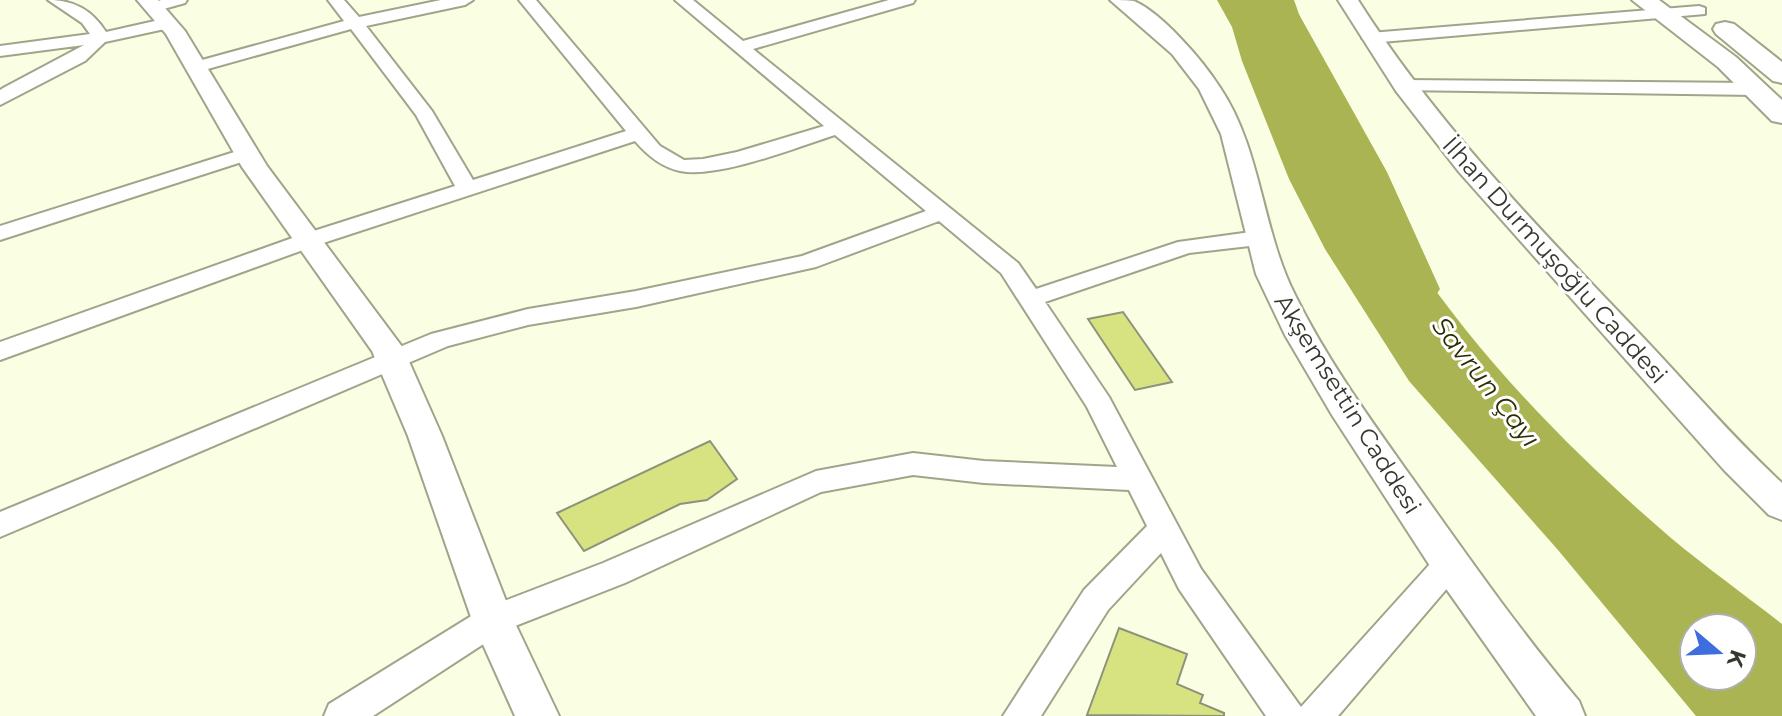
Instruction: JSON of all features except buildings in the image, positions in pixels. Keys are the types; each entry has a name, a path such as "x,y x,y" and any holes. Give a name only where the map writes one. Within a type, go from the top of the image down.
{"main road":[{"path":"1691,5 1782,75"},
{"path":"1652,6 1727,62 1782,115"}],"street":[{"path":"56,0 85,17 99,32 100,38"},
{"path":"336,0 413,100 458,168 468,190"},
{"path":"197,67 258,46 465,0"},
{"path":"527,0 653,150 684,166 719,161 840,127"},
{"path":"683,0 1010,268 1099,404 1190,579 1287,716"},
{"path":"850,0 868,11"},
{"path":"741,47 907,0"},
{"name":"Akşemsettin Caddesi","path":"1120,0 1154,23 1181,48 1213,91 1240,159 1258,238 1272,278 1304,342 1450,563 1563,716"},
{"name":"İlhan Durmuşoğlu Caddesi","path":"1348,0 1404,86 1503,209 1727,451 1782,505"},
{"path":"1370,38 1652,6 1691,5"},
{"path":"0,99 14,87 74,59 100,38 162,8 247,154 306,241 387,348 425,436 493,620 537,716"},
{"path":"0,51 100,38"},
{"path":"1404,86 1755,89"},
{"path":"0,351 306,241 639,133"},
{"path":"0,233 247,154"},
{"path":"0,525 440,340 528,317 636,299 808,262 943,212"},
{"path":"1030,299 1186,247 1258,238"},
{"path":"342,716 493,620 614,573 816,482 913,464 984,472 1139,479"},
{"path":"1021,716 1096,600 1164,529"},
{"path":"1315,716 1450,563"}],"water":[{"path":"1217,0 1294,0 1321,87 1346,143 1381,208 1452,312 1534,408 1624,497 1782,624 1782,716 1696,716 1558,550 1409,381 1325,249 1289,179 1242,61 1232,27"}],"waterway":[{"name":"Savrun Çayı","path":"1277,0 1369,172 1390,215 1419,289"}]}
